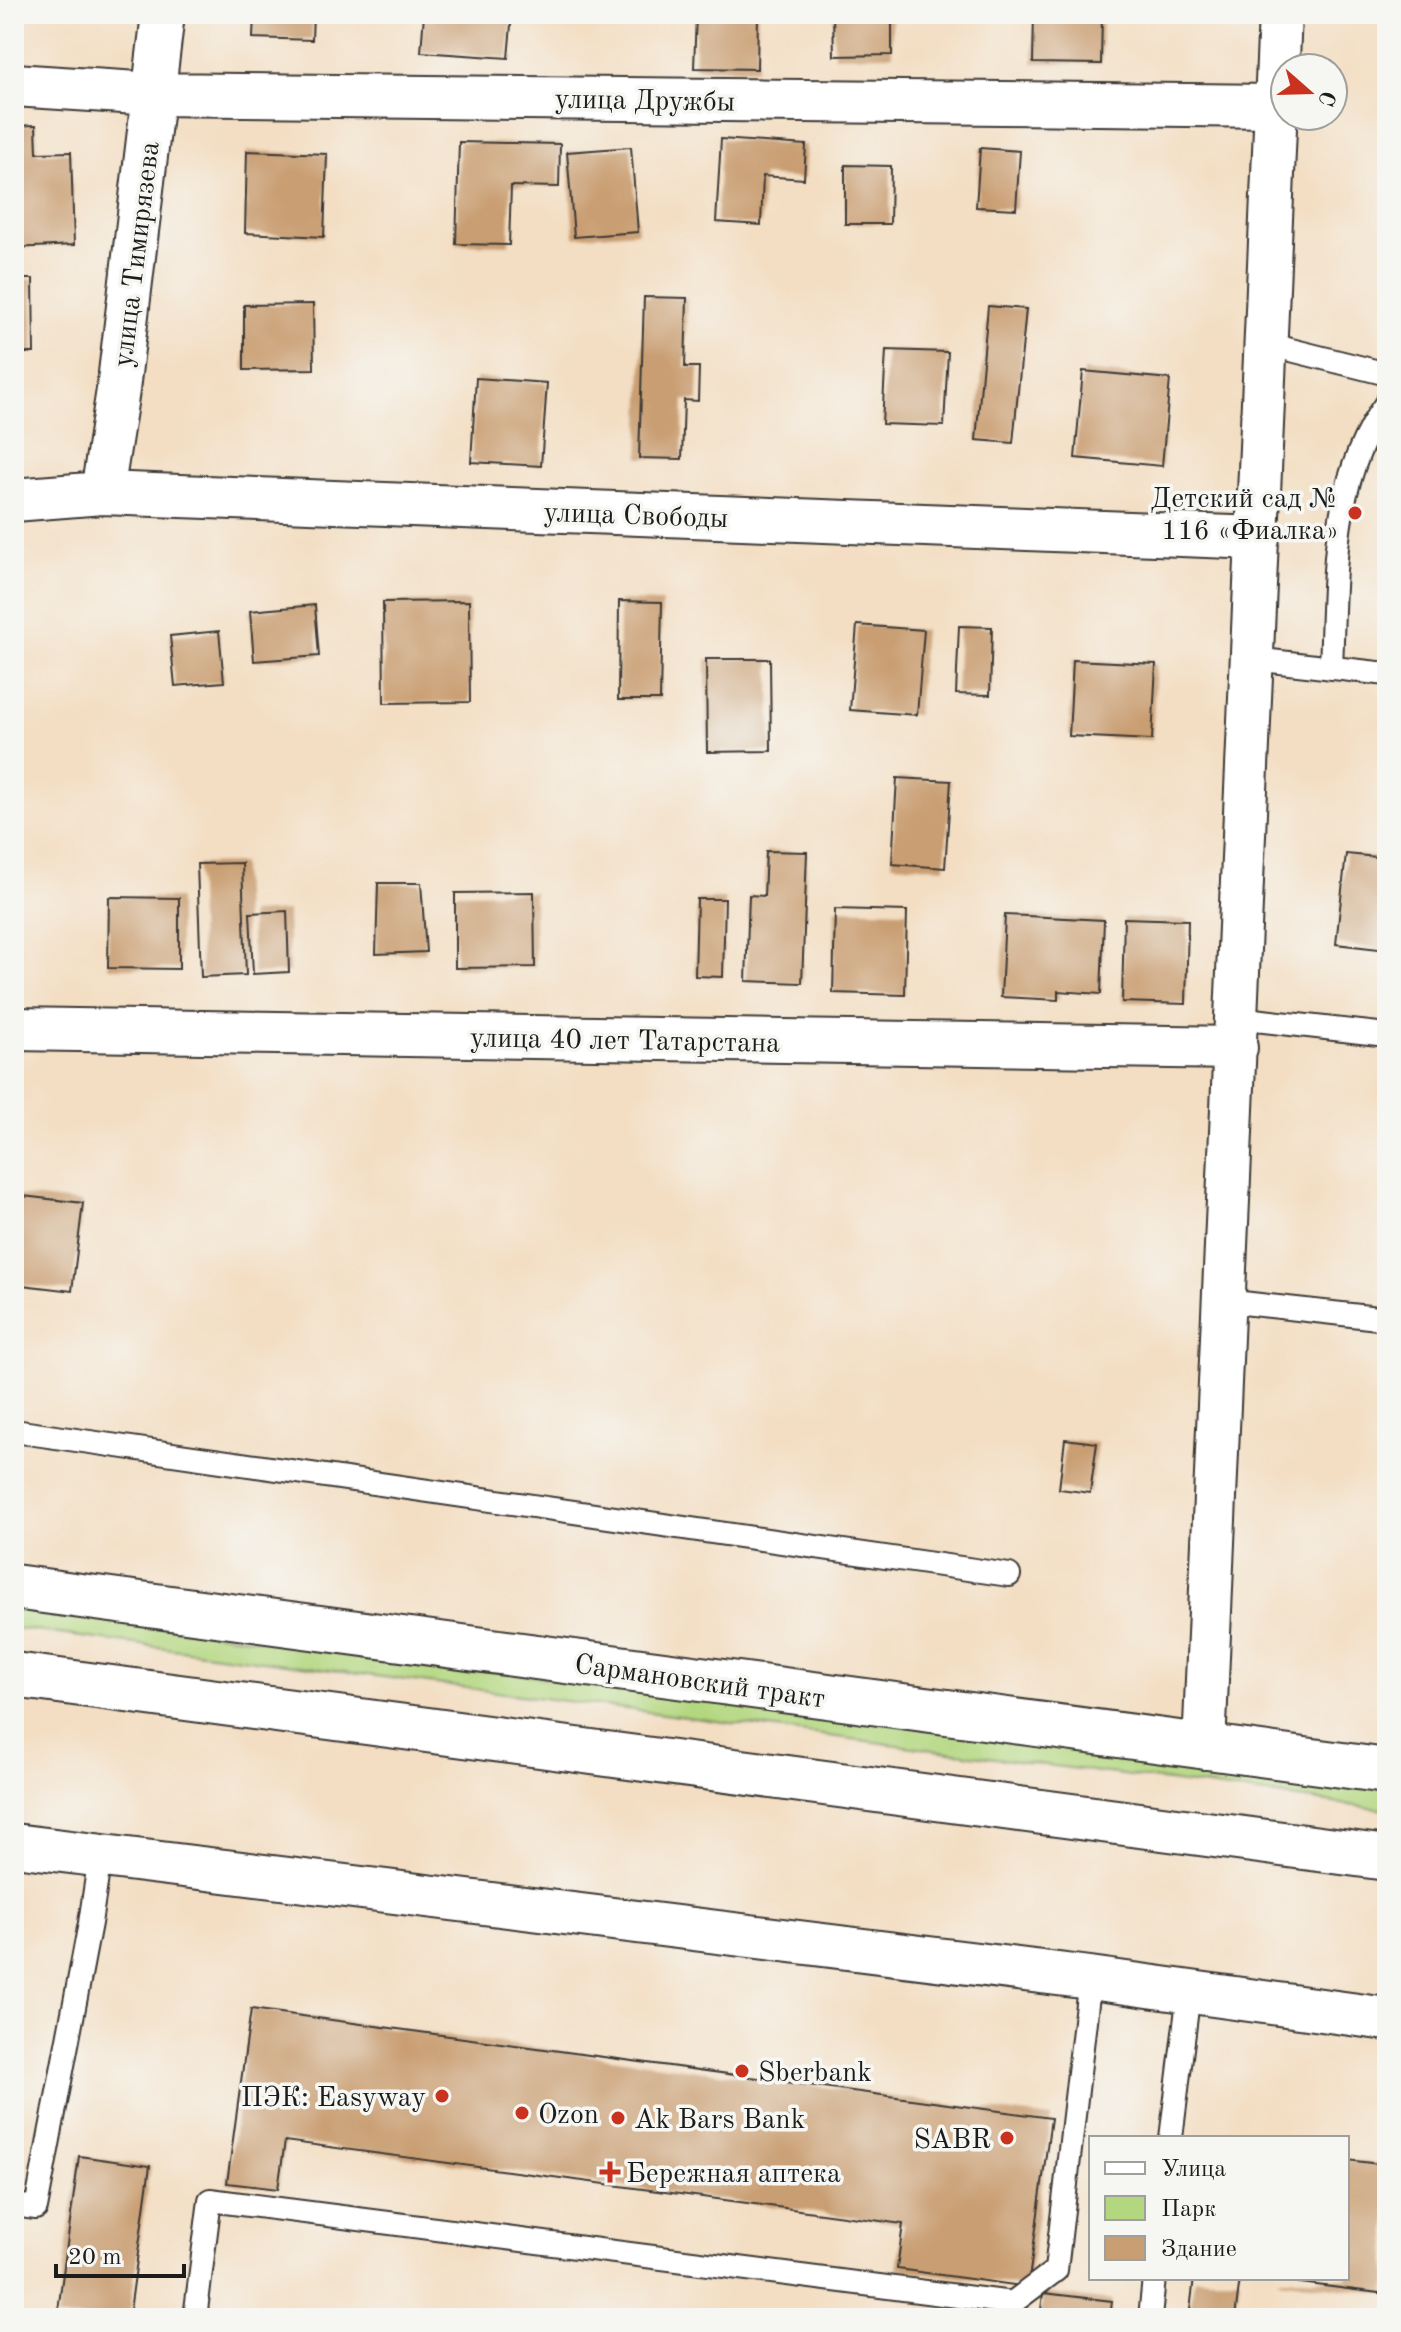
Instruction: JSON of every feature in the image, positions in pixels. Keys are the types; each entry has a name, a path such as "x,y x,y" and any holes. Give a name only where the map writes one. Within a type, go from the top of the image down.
{"main road":[{"name":"Сармановский тракт","path":"14,1587 1387,1771"},
{"path":"14,1675 1387,1858"}],"street":[{"name":"улица Тимирязева","path":"102,493 118,390 163,14"},
{"path":"1279,52 1280,14"},
{"name":"улица Дружбы","path":"14,85 154,94 1269,106"},
{"path":"1204,1748 1276,132"},
{"name":"улица Свободы","path":"14,500 102,493 1258,538"},
{"name":"улица 40 лет Татарстана","path":"14,1029 1237,1033"},
{"path":"14,1845 1090,1978 1387,2019"}],"lane":[{"path":"1267,344 1387,374"},
{"path":"1331,668 1342,503 1362,444 1387,402"},
{"path":"1253,659 1387,674"},
{"path":"1237,1033 1387,1035"},
{"path":"1225,1301 1387,1319"},
{"path":"14,1431 1009,1575"},
{"path":"14,2205 36,2208 100,1857"},
{"path":"195,2318 210,2200 1012,2303 1056,2270 1090,1978"},
{"path":"1171,2136 1189,1992"},
{"path":"1150,2318 1154,2280"}],"green space":[{"path":"14,1607 1387,1789 1387,1810 14,1628"}],"building":[{"path":"254,14 313,14 312,40 253,38"},
{"path":"424,14 512,14 508,58 421,52"},
{"path":"696,14 758,14 757,69 694,68"},
{"path":"833,14 892,14 892,55 834,56"},
{"path":"1034,14 1102,14 1101,64 1033,63"},
{"path":"36,125 37,153 71,152 74,245 14,248 14,126"},
{"path":"721,139 806,145 804,179 763,176 761,225 716,222"},
{"path":"459,142 560,144 559,187 511,186 509,245 456,244"},
{"path":"631,147 638,232 574,237 567,152"},
{"path":"980,148 1020,151 1016,209 976,207"},
{"path":"247,151 327,154 324,237 245,233"},
{"path":"845,165 891,166 890,224 845,224"},
{"path":"14,279 33,279 34,353 14,353"},
{"path":"644,297 687,298 685,367 699,367 698,401 684,400 682,459 639,458"},
{"path":"313,304 314,369 244,370 244,305"},
{"path":"988,306 1026,309 1013,443 976,440"},
{"path":"886,350 948,352 944,426 882,424"},
{"path":"1083,371 1170,379 1162,466 1075,458"},
{"path":"476,378 547,383 541,466 471,462"},
{"path":"469,601 470,702 384,703 383,602"},
{"path":"619,601 662,602 660,700 618,700"},
{"path":"315,605 319,656 254,661 250,611"},
{"path":"857,625 924,630 917,715 850,710"},
{"path":"959,626 992,627 990,695 956,694"},
{"path":"219,631 224,682 175,686 170,636"},
{"path":"706,659 770,659 771,751 707,752"},
{"path":"1073,660 1156,664 1152,740 1069,736"},
{"path":"897,778 951,781 945,868 892,864"},
{"path":"766,851 807,852 802,983 746,981 749,895 764,896"},
{"path":"1346,854 1387,858 1387,950 1336,944"},
{"path":"242,863 246,975 201,977 197,864"},
{"path":"378,883 421,883 426,952 376,954"},
{"path":"534,892 535,967 455,968 455,893"},
{"path":"109,897 179,898 179,969 108,968"},
{"path":"697,899 725,899 723,977 695,976"},
{"path":"835,909 907,911 905,995 833,993"},
{"path":"287,911 289,972 253,974 250,913"},
{"path":"1005,915 1104,920 1101,994 1058,991 1058,1000 1001,997"},
{"path":"1124,918 1188,920 1186,1004 1122,1002"},
{"path":"14,1195 83,1203 72,1291 14,1284"},
{"path":"1065,1439 1097,1443 1090,1493 1059,1489"},
{"path":"251,2009 1051,2118 1028,2287 897,2269 903,2224 285,2141 278,2189 227,2183"},
{"path":"79,2156 150,2166 129,2318 57,2318"},
{"path":"1349,2160 1387,2165 1387,2294 1278,2280 1349,2280"},
{"path":"1194,2280 1240,2280 1235,2318 1189,2318"},
{"path":"1043,2293 1112,2301 1110,2318 1040,2318"}],"place":[{"name":"Детский сад № 116 «Фиалка»","path":"1355,513"},
{"name":"Sberbank","path":"742,2071"},
{"name":"ПЭК: Easyway","path":"442,2096"},
{"name":"Ozon","path":"522,2113"},
{"name":"Ak Bars Bank","path":"618,2118"},
{"name":"SABR","path":"1007,2138"},
{"name":"Бережная аптека","path":"610,2172"}]}
